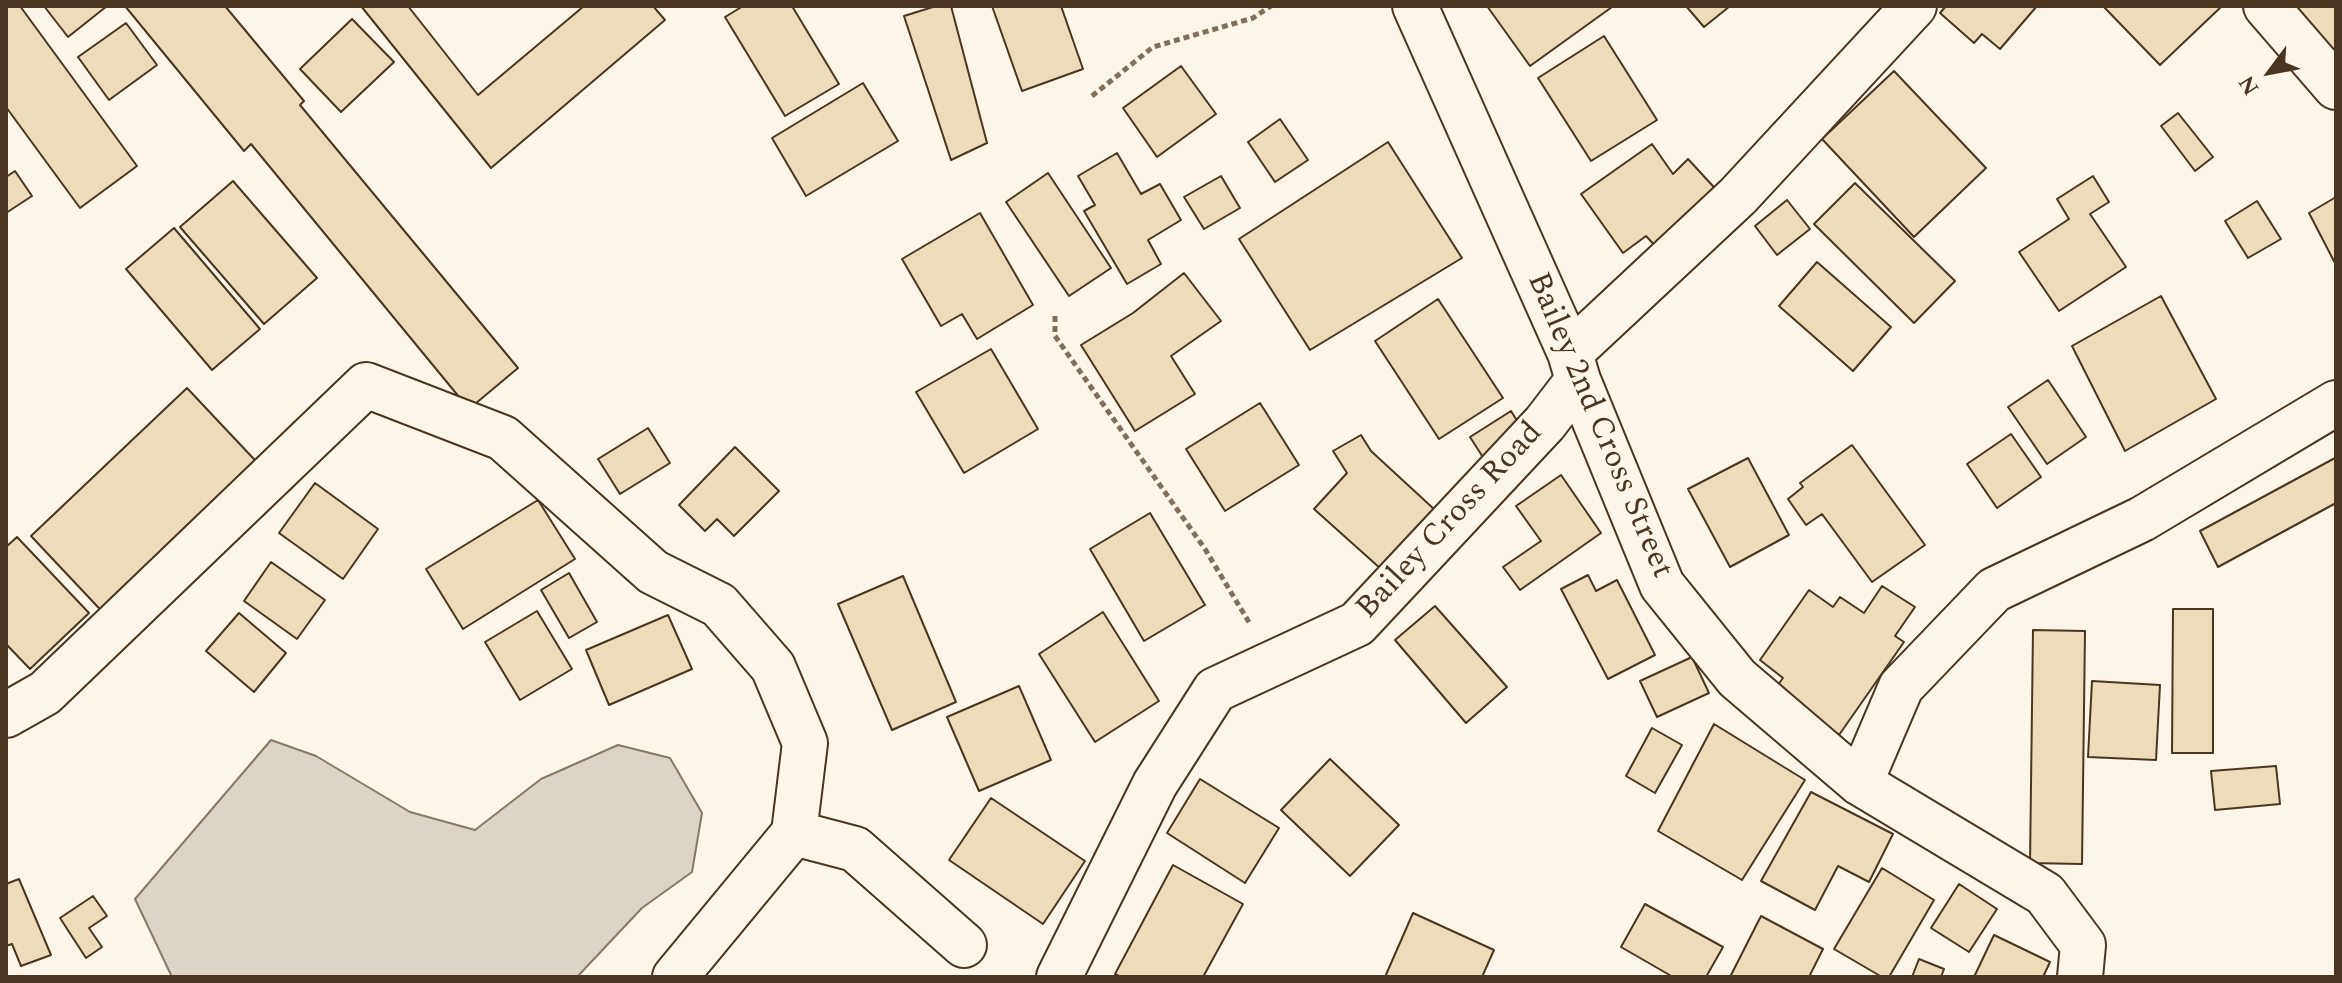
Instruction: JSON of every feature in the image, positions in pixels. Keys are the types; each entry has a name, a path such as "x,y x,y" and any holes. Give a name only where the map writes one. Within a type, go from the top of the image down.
{"street":[{"name":"Bailey 2nd Cross Street","path":"1415,6 1574,366 1662,585 1737,678 1860,783 2045,894 2083,945 2080,977"},
{"name":"Bailey Cross Road","path":"1059,977 1155,784 1215,690 1357,624 1545,423 1574,366 1738,196 1914,6"},
{"path":"2266,6 2336,87"},
{"path":"6,715 45,693 366,385 503,438 653,572 719,605 773,667 805,743 794,833 675,977"},
{"path":"1860,783 1901,687 1994,590 2142,519 2336,403"},
{"path":"794,833 855,849 964,945"}],"path":[{"path":"1092,96 1153,47 1253,18 1271,6"},
{"path":"1055,316 1055,336 1205,549 1273,663"}],"shaded area":[{"path":"271,740 316,756 410,812 475,830 541,779 618,745 670,758 702,813 692,872 642,908 577,977 172,977 135,899"}],"building":[{"path":"6,6 20,6 137,166 80,208 6,107"},
{"path":"44,6 107,6 68,37"},
{"path":"125,6 225,6 304,101 300,105 518,368 469,409 251,144 244,151"},
{"path":"361,6 408,6 478,95 584,6 653,6 665,20 491,168"},
{"path":"743,6 792,6 839,84 785,116 725,17"},
{"path":"936,6 951,6 987,143 951,160 904,16"},
{"path":"992,6 1061,6 1083,69 1022,91"},
{"path":"1487,6 1612,6 1612,7 1530,66"},
{"path":"1686,6 1730,6 1704,27"},
{"path":"1946,6 2037,6 2000,49 1982,34 1974,43 1940,13"},
{"path":"2103,6 2222,6 2160,65"},
{"path":"2292,6 2336,6 2336,59"},
{"path":"352,19 394,62 341,112 300,69"},
{"path":"126,23 157,65 109,100 78,57"},
{"path":"1604,36 1657,120 1591,161 1538,78"},
{"path":"1181,66 1216,114 1157,157 1123,108"},
{"path":"1894,71 1986,168 1914,237 1822,139"},
{"path":"863,83 898,141 806,196 772,138"},
{"path":"2178,113 2213,157 2195,171 2161,126"},
{"path":"1280,119 1308,160 1275,182 1248,142"},
{"path":"1388,142 1462,258 1310,350 1239,239"},
{"path":"1652,144 1673,174 1688,159 1723,197 1662,253 1646,236 1623,253 1581,194"},
{"path":"1117,153 1141,194 1160,184 1181,220 1148,240 1161,264 1127,284 1084,211 1095,205 1078,176"},
{"path":"15,171 32,196 6,213 6,177"},
{"path":"1048,173 1111,268 1069,296 1006,202"},
{"path":"1221,176 1240,208 1204,229 1184,197"},
{"path":"2093,176 2109,202 2090,214 2126,267 2059,311 2019,252 2069,219 2057,199"},
{"path":"233,181 317,278 264,324 180,227"},
{"path":"1855,183 1955,281 1914,323 1814,224"},
{"path":"2336,197 2336,265 2309,213"},
{"path":"1787,200 1810,229 1777,255 1755,226"},
{"path":"2257,201 2281,239 2248,258 2225,221"},
{"path":"980,213 1033,305 977,339 962,314 941,326 902,259"},
{"path":"174,228 260,329 212,370 126,269"},
{"path":"1817,262 1891,327 1853,371 1779,306"},
{"path":"1184,273 1221,321 1171,356 1195,394 1135,431 1081,345 1133,313"},
{"path":"2161,296 2216,399 2125,451 2072,346"},
{"path":"1438,299 1503,398 1439,439 1375,341"},
{"path":"991,349 1038,429 964,473 916,392"},
{"path":"2048,380 2086,437 2047,464 2008,407"},
{"path":"187,388 268,474 112,622 31,536"},
{"path":"1260,403 1299,465 1225,511 1186,449"},
{"path":"1511,411 1526,435 1486,462 1470,437"},
{"path":"648,428 670,463 620,494 598,459"},
{"path":"2011,434 2041,477 1997,508 1967,464"},
{"path":"1361,435 1371,451 1435,510 1381,569 1314,509 1347,473 1333,451"},
{"path":"1852,445 1925,545 1872,582 1822,514 1806,525 1788,499 1803,487 1800,483"},
{"path":"735,447 779,491 734,536 717,519 705,531 679,505"},
{"path":"1748,458 1789,535 1730,567 1688,489"},
{"path":"2335,458 2336,503 2218,567 2200,531"},
{"path":"1561,475 1601,533 1520,590 1503,567 1541,541 1516,506"},
{"path":"315,483 378,529 343,579 279,533"},
{"path":"538,500 575,559 463,629 426,569"},
{"path":"1150,513 1205,605 1144,641 1090,549"},
{"path":"17,537 89,613 30,669 6,644 6,547"},
{"path":"271,562 325,600 297,639 244,601"},
{"path":"569,573 597,622 569,638 541,590"},
{"path":"1588,575 1596,591 1617,580 1655,655 1608,679 1561,589"},
{"path":"903,576 956,702 892,730 838,604"},
{"path":"1882,586 1915,607 1895,636 1904,642 1839,735 1775,689 1783,678 1760,660 1809,590 1833,607 1840,597 1864,613"},
{"path":"1435,606 1507,687 1466,723 1395,640"},
{"path":"2173,609 2213,609 2213,753 2172,753"},
{"path":"537,611 572,669 520,700 485,642"},
{"path":"1103,612 1159,701 1095,742 1039,654"},
{"path":"239,613 286,653 254,692 206,651"},
{"path":"668,615 692,669 609,705 586,650"},
{"path":"2033,630 2085,631 2082,864 2030,863"},
{"path":"1692,657 1709,693 1657,717 1640,681"},
{"path":"2092,681 2160,685 2156,760 2088,757"},
{"path":"1019,686 1051,760 979,791 947,717"},
{"path":"1714,724 1805,780 1742,880 1658,831"},
{"path":"1652,728 1682,745 1655,793 1626,776"},
{"path":"1330,759 1399,825 1350,876 1281,810"},
{"path":"2276,766 2280,804 2215,810 2211,771"},
{"path":"1200,779 1279,828 1245,883 1167,833"},
{"path":"1811,792 1893,834 1869,882 1838,866 1815,910 1761,881"},
{"path":"991,798 1085,861 1043,924 949,860"},
{"path":"1173,865 1243,904 1203,977 1121,977 1115,974"},
{"path":"1882,868 1934,900 1889,977 1882,977 1834,949"},
{"path":"19,879 51,955 21,966 12,944 6,946 6,884"},
{"path":"1959,884 1997,909 1969,952 1931,928"},
{"path":"93,896 107,916 89,928 102,947 86,958 60,918"},
{"path":"1645,904 1723,947 1706,977 1673,977 1621,947"},
{"path":"1413,913 1494,950 1482,977 1385,977"},
{"path":"1761,916 1823,949 1809,977 1730,977"},
{"path":"1994,935 2050,962 2043,977 1974,977"},
{"path":"1919,959 1944,969 1941,977 1912,977"}]}
